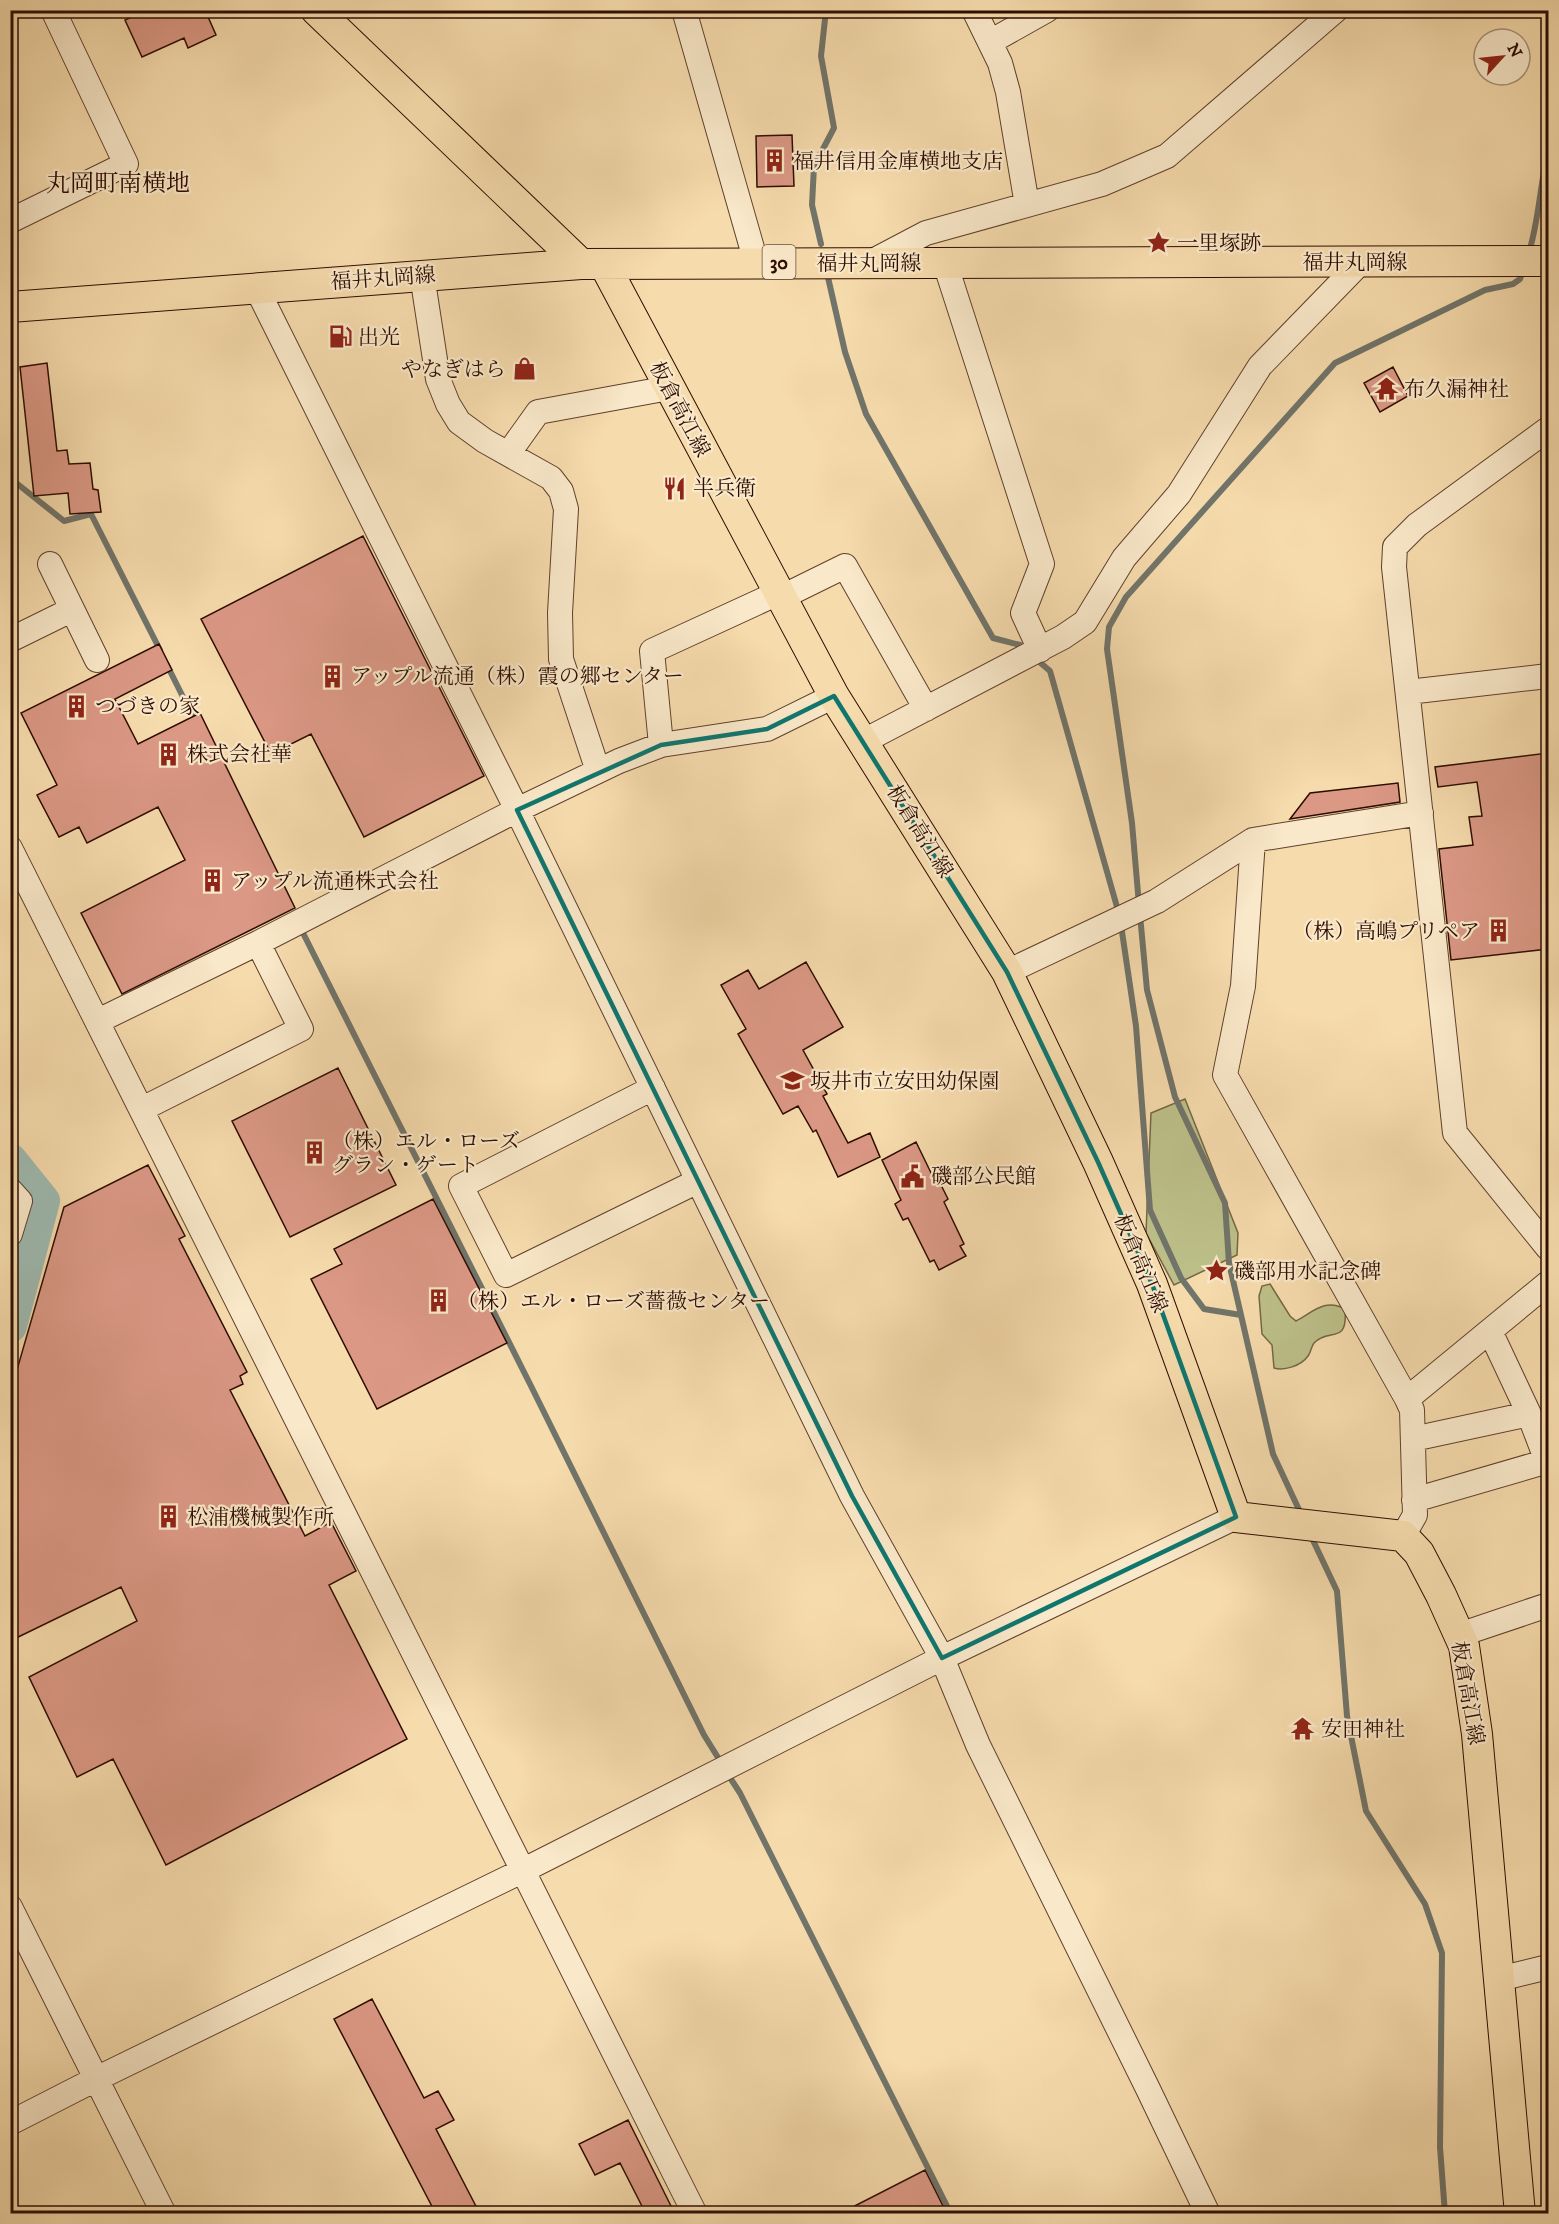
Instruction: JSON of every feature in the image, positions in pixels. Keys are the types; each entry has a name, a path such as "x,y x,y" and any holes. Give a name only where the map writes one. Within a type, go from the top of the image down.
{"main road":[{"name":"板倉高江線","path":"316,10 592,264 669,388 834,696 1007,972 1098,1161 1152,1284 1236,1517"},
{"name":"福井丸岡線","path":"10,307 256,287 592,264 1548,261"},
{"path":"1236,1517 1403,1536"},
{"name":"板倉高江線","path":"1403,1536 1419,1553 1441,1594 1464,1646 1477,1734 1520,2214"}],"street":[{"path":"10,221 126,164 53,10"},
{"path":"684,10 756,262"},
{"path":"974,10 1000,63 1008,92 1027,205"},
{"path":"990,42 1047,10"},
{"path":"869,263 926,233 1102,184 1167,156 1336,10"},
{"path":"945,263 1042,564 1023,613 1040,650"},
{"path":"864,741 1063,638 1084,622 1124,558 1179,494 1260,366 1360,263"},
{"path":"422,275 438,379 448,404 459,422 485,441 551,478 561,491 566,509 560,613 561,659 598,771"},
{"path":"256,287 517,810 852,1496 942,1658 978,1745 1208,2214"},
{"path":"508,454 538,412 669,388"},
{"path":"1548,429 1417,525 1395,547 1394,567 1455,1133 1548,1248"},
{"path":"50,564 98,660"},
{"path":"661,745 652,651 845,566 926,709"},
{"path":"10,640 71,610"},
{"path":"1408,692 1548,676"},
{"path":"98,1022 598,771 661,745 767,729 834,696"},
{"path":"1007,972 1156,901 1253,840 1421,813"},
{"path":"1253,840 1243,986 1225,1075 1412,1410 1415,1515 1403,1536"},
{"path":"13,859 142,1109 695,2214"},
{"path":"142,1109 301,1029 258,943"},
{"path":"653,1088 461,1186 506,1275 698,1181"},
{"path":"10,1190 20,1201 10,1234"},
{"path":"1407,1399 1548,1283"},
{"path":"1414,1500 1548,1463 1529,1414 1490,1331"},
{"path":"1413,1439 1529,1414"},
{"path":"10,2123 522,1871 942,1658 1236,1517"},
{"path":"1459,1635 1548,1605"},
{"path":"10,1907 164,2214"},
{"path":"1499,1978 1548,1967"}],"highlighted area":[{"path":"834,696 1007,972 1098,1162 1152,1284 1236,1517 942,1658 852,1496 517,810 661,745 767,729"}],"green space":[{"path":"1185,1099 1238,1233 1237,1255 1174,1285 1146,1233 1151,1113"},
{"path":"1270,1284 1290,1316 1296,1321 1319,1308 1338,1306 1345,1309 1344,1328 1336,1334 1320,1338 1314,1343 1305,1360 1297,1365 1274,1368 1272,1345 1262,1334 1259,1296 1262,1286"}],"building":[{"path":"147,10 205,10 216,35 188,48 184,38 142,57 125,20"},
{"name":"福井信用金庫横地支店","path":"792,135 794,186 757,187 756,136"},
{"path":"47,363 57,451 67,450 69,464 90,463 93,489 98,490 101,512 70,514 68,493 34,496 20,367"},
{"name":"布久漏神社","path":"1393,367 1408,396 1380,412 1364,383"},
{"name":"アップル流通（株）霞の郷センター","path":"363,536 484,776 364,837 311,734 271,754 201,619"},
{"path":"159,644 172,670 115,699 138,744 200,713 295,908 122,994 81,913 185,860 158,807 87,843 79,827 59,837 37,795 57,785 21,713"},
{"path":"1548,753 1548,949 1451,960 1439,849 1473,845 1469,817 1482,816 1477,782 1438,787 1435,767"},
{"path":"1398,783 1400,802 1290,819 1310,793"},
{"path":"806,962 843,1027 803,1050 827,1094 823,1096 848,1143 870,1133 880,1157 838,1177 816,1130 813,1132 798,1106 783,1114 738,1034 746,1029 721,985 748,970 759,989"},
{"name":"（株）エル・ローズ グラン・ゲート","path":"338,1068 396,1185 290,1237 232,1121"},
{"path":"916,1142 935,1181 938,1179 948,1199 944,1202 964,1244 960,1246 966,1256 939,1270 934,1260 930,1262 908,1218 903,1220 895,1204 901,1200 882,1160"},
{"name":"松浦機械製作所","path":"148,1165 185,1236 179,1239 247,1372 240,1376 243,1384 230,1390 305,1536 331,1522 356,1571 329,1585 407,1739 166,1865 113,1759 77,1777 29,1677 137,1621 121,1587 10,1641 10,1394 64,1207"},
{"name":"（株）エル・ローズ薔薇センター","path":"433,1199 507,1343 377,1409 311,1279 342,1264 334,1249"},
{"path":"372,1999 424,2098 438,2091 454,2120 436,2129 480,2214 436,2214 334,2019"},
{"path":"628,2120 675,2214 646,2214 620,2163 595,2175 579,2144"},
{"path":"925,2170 947,2214 839,2214"}],"waterway":[{"path":"821,244 812,205 814,166 834,128 821,56 826,10"},
{"path":"1529,252 1548,152"},
{"path":"1139,905 1132,823 1107,649 1109,627 1126,597 1335,363 1485,290 1513,284 1520,279 1523,270"},
{"path":"827,273 845,352 866,414 993,638 1020,645 1026,650"},
{"path":"10,478 64,521 91,514 160,650"},
{"path":"1036,659 1050,671 1119,914"},
{"path":"167,665 196,723"},
{"path":"1140,915 1147,990 1175,1097 1225,1203 1229,1263 1273,1454 1301,1514"},
{"path":"1121,925 1136,1026 1150,1210 1181,1278 1204,1309 1241,1315"},
{"path":"300,927 704,1735 722,1764"},
{"path":"10,1160 43,1201 10,1326"},
{"path":"1310,1534 1337,1591 1347,1716 1366,1811 1425,1904 1442,1953 1440,2147 1445,2214"},
{"path":"727,1773 740,1793 951,2214"}],"place":[{"name":"福井信用金庫横地支店","path":"775,161"},
{"name":"一里塚跡","path":"1159,243"},
{"name":"出光","path":"340,337"},
{"name":"やなぎはら","path":"524,369"},
{"name":"布久漏神社","path":"1386,389"},
{"name":"半兵衛","path":"675,488"},
{"name":"アップル流通（株）霞の郷センター","path":"333,676"},
{"name":"つづきの家","path":"77,706"},
{"name":"株式会社華","path":"169,754"},
{"name":"アップル流通株式会社","path":"213,881"},
{"name":"（株）高嶋プリペア","path":"1498,931"},
{"name":"坂井市立安田幼保園","path":"792,1081"},
{"name":"（株）エル・ローズ グラン・ゲート","path":"314,1153"},
{"name":"磯部公民館","path":"913,1176"},
{"name":"磯部用水記念碑","path":"1216,1271"},
{"name":"（株）エル・ローズ薔薇センター","path":"439,1301"},
{"name":"松浦機械製作所","path":"169,1517"},
{"name":"安田神社","path":"1303,1729"}],"district":[{"name":"丸岡町南横地","path":"118,183"}]}
